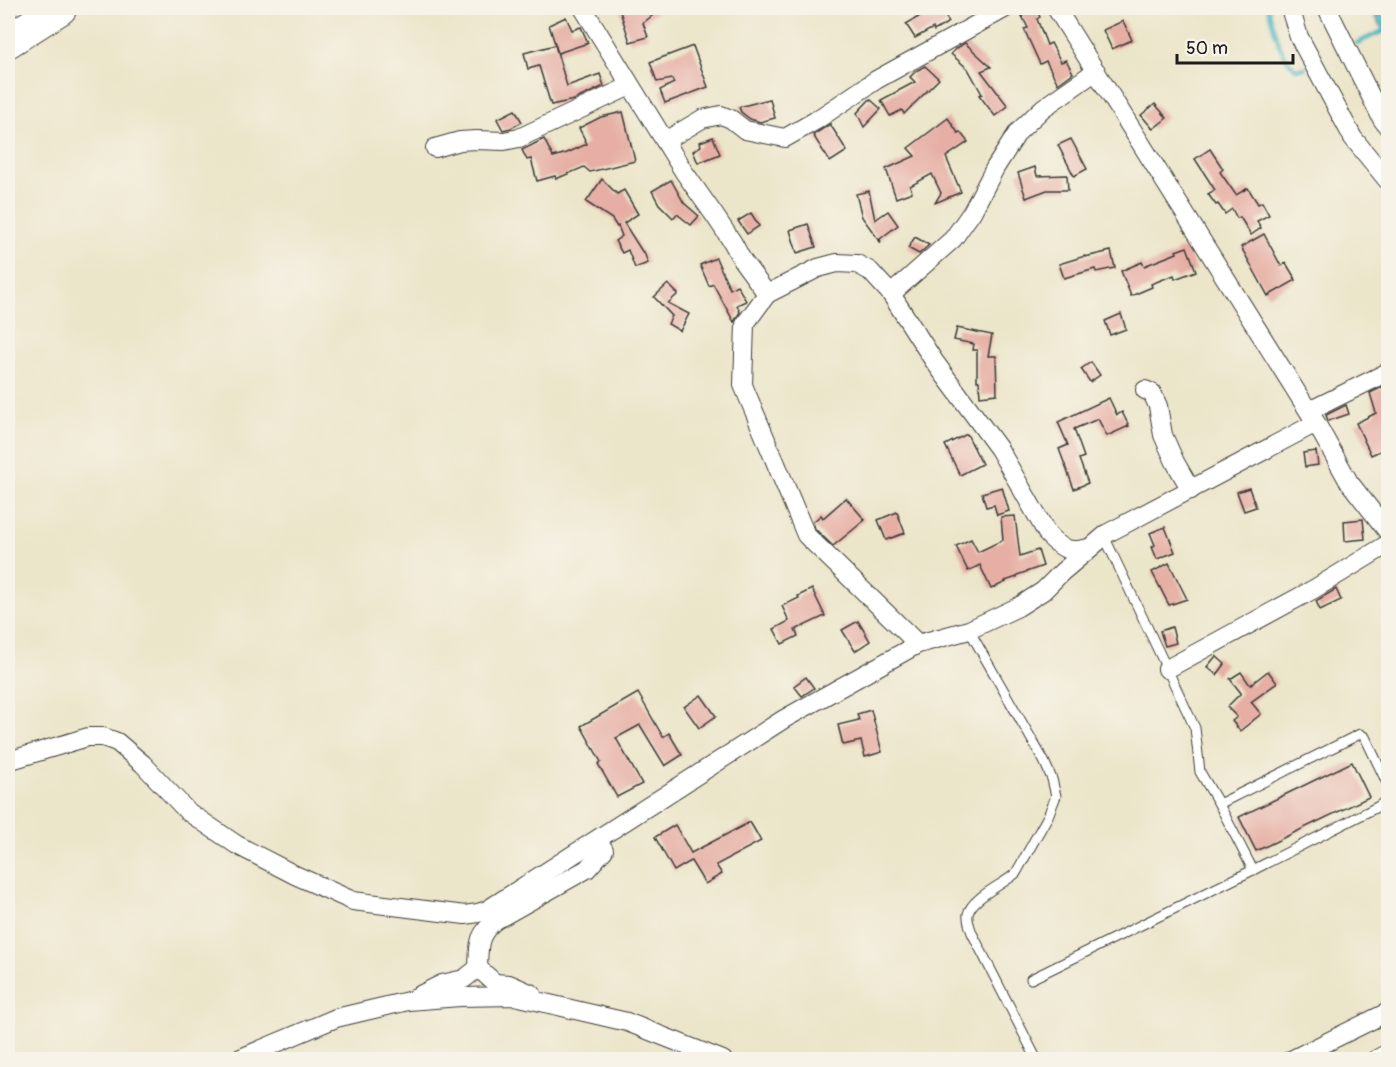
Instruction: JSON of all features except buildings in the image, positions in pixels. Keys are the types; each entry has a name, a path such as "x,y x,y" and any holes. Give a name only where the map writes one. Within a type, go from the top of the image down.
{"highway":[{"path":"8,41 60,8"}],"street":[{"path":"583,8 684,172 767,294"},
{"path":"665,141 702,119 721,115 731,119 745,130 785,138 876,80 1006,8"},
{"path":"1056,8 1313,417 1349,482 1389,532"},
{"path":"1290,8 1299,37 1353,138 1389,181"},
{"path":"1327,8 1382,119 1389,127"},
{"path":"891,294 953,239 972,212 995,168 1018,132 1043,108 1096,70"},
{"path":"435,148 468,140 504,141 519,138 630,86"},
{"path":"918,644 806,535 743,385 745,324 767,294 818,268 837,263 857,264 870,271 891,294 934,361 999,449 1048,535 1057,544 1070,551 1098,541 1191,490 1389,372"},
{"path":"1145,390 1152,393 1158,406 1163,435 1191,490"},
{"path":"8,761 88,737 103,737 117,742 142,764 187,811 237,845 324,889 353,901 465,915 478,913 488,910 784,719 918,644 969,630 1017,607 1042,591 1098,541"},
{"path":"1167,669 1324,583 1389,544"},
{"path":"408,1001 442,984 464,979 478,968 479,940 486,928 587,868 604,850 597,840"},
{"path":"478,968 495,982 509,984 556,1005"},
{"path":"236,1059 336,1018 408,1001 515,996 627,1022 723,1059"},
{"path":"1291,1059 1389,1012"},
{"path":"1375,1059 1389,1053"}],"lane":[{"path":"1098,541 1167,669 1195,728 1200,772 1253,870"},
{"path":"969,630 1044,761 1056,796 1048,816 1016,873 975,902 968,912 972,933 1037,1059"},
{"path":"1218,804 1360,734 1365,737 1389,785"},
{"path":"1032,978 1253,870 1379,806 1389,798"}],"water":[{"path":"1371,8 1388,8 1388,40"}],"waterway":[{"path":"1268,8 1285,56 1296,69 1305,68"},
{"path":"1357,43 1383,31"}]}
